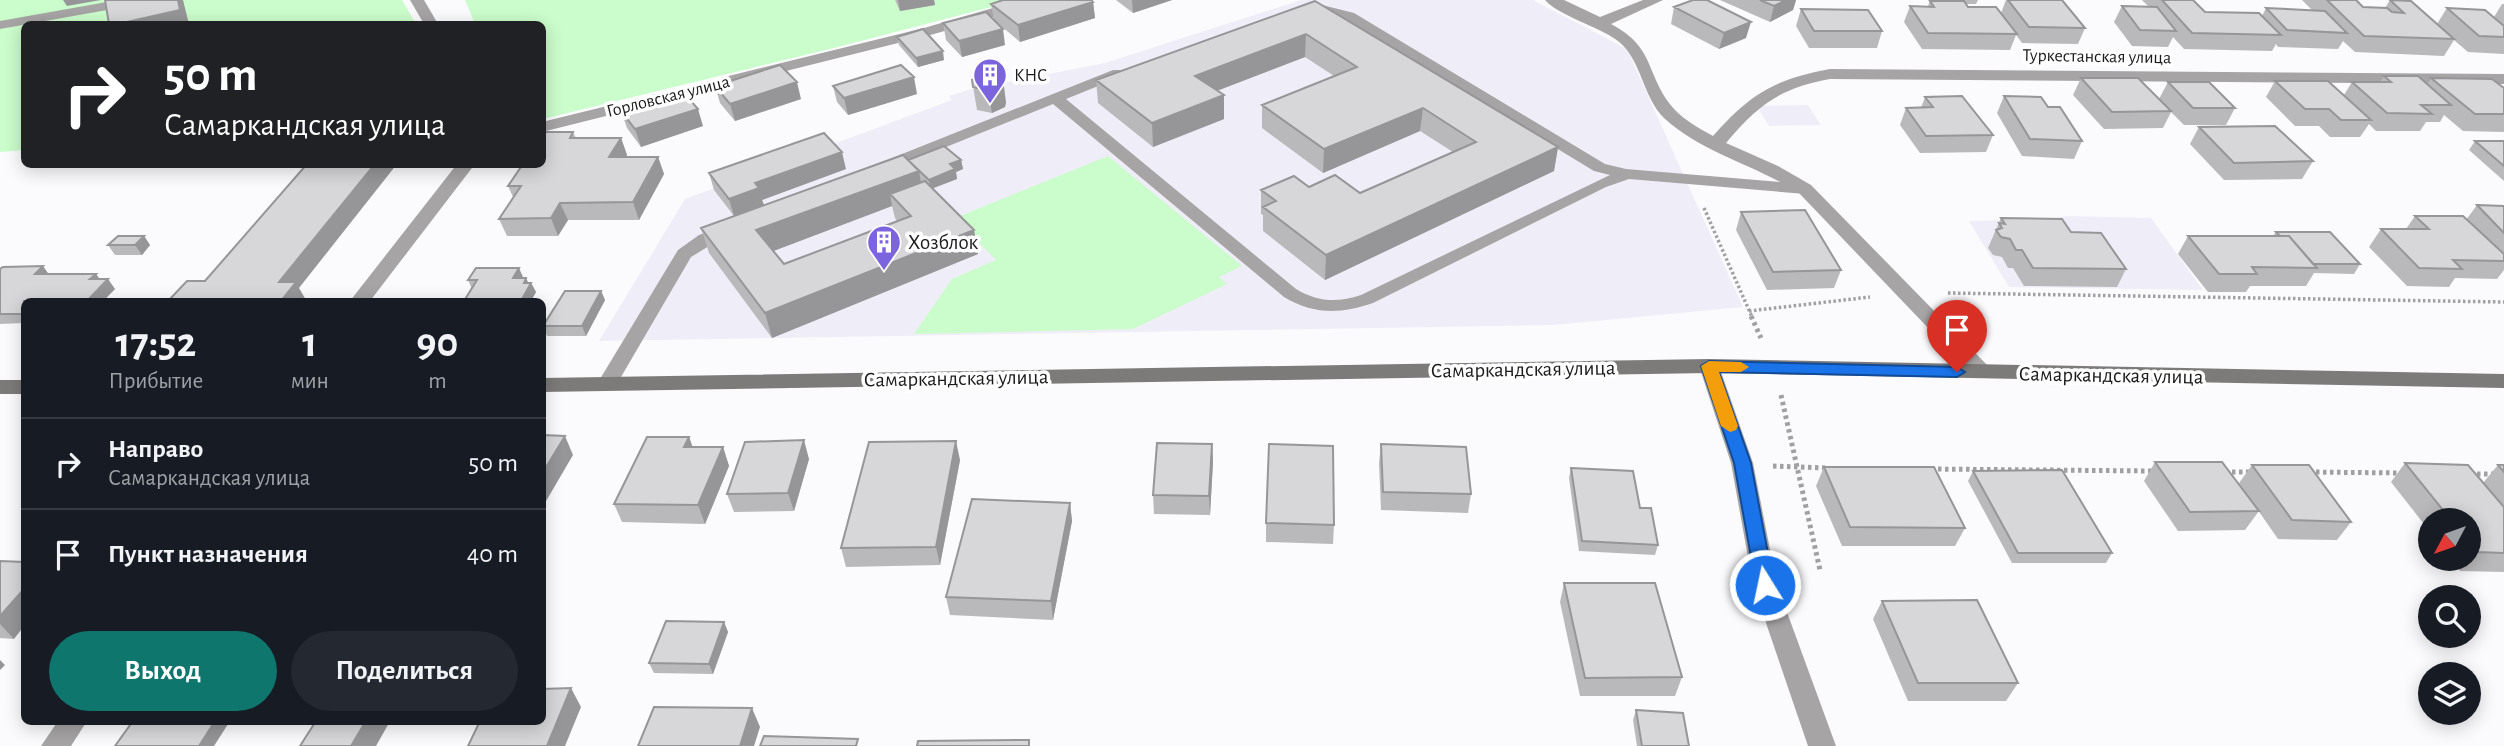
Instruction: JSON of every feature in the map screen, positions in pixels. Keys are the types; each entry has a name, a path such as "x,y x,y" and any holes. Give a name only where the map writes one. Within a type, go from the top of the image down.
{"street":[{"name":"Горловская улица","path":"546,126 929,31 1037,0"},
{"path":"1552,0 1631,44 1660,104 1671,115 1715,145 1774,170 1805,189 1983,373"},
{"path":"1597,23 1656,0"},
{"name":"Туркестанская улица","path":"1715,145 1748,106 1762,94 1791,82 1830,74 2504,79"},
{"path":"362,298 464,168"},
{"path":"1709,366 1742,463 1765,585 1822,746"},
{"name":"Самаркандская улица","path":"546,385 1709,366 2504,381"},
{"path":"0,387 21,387"},
{"path":"55,746 71,725"}],"lane":[{"path":"27,21 141,0"},
{"path":"417,0 429,21"},
{"path":"1287,13 1322,9 1349,16 1587,162 1626,174 1805,189"},
{"path":"0,26 21,22"},
{"path":"867,173 1135,67"},
{"path":"1056,99 1290,293 1304,303 1323,308 1339,307 1367,299 1600,184 1626,174"},
{"path":"607,384 684,254 705,239 742,223"}],"path":[{"path":"1820,570 1774,368 1749,311 1907,293 2504,302"},
{"path":"1742,463 1839,468"},
{"path":"1923,468 2158,471"},
{"path":"2213,471 2255,472"},
{"path":"2296,472 2407,473"},
{"path":"2462,474 2504,474"}],"shaded area":[{"path":"1301,0 1533,0 1627,49 1743,307 1554,325 599,341 685,199 952,100 949,96 971,89 1105,63"},
{"path":"1808,105 1821,125 1769,126 1757,106"},
{"path":"2068,216 2151,218 2203,290 2009,287 1969,221"}],"green space":[{"path":"0,0 402,0 414,21 21,21 21,150 0,152"},
{"path":"465,0 1018,0 546,118 546,21 474,21"},
{"path":"1108,156 1242,266 1219,277 1227,284 1133,329 914,334 952,279 996,260 955,218"}],"building":[{"path":"105,0 178,0 180,10 131,21 108,21"},
{"path":"1003,0 1093,2 1018,25 991,4"},
{"path":"1693,0 1707,0 1751,22 1724,33 1674,7"},
{"path":"1760,0 1786,0 1774,6"},
{"path":"2008,0 2062,0 2085,28 2029,27"},
{"path":"2162,0 2193,0 2205,12 2259,13 2281,35 2192,33"},
{"path":"2327,0 2356,0 2363,7 2387,8 2392,12 2404,13 2390,0 2411,1 2454,39 2364,36"},
{"path":"1315,1 1558,147 1326,255 1263,207 1276,201 1261,190 1294,176 1309,187 1335,175 1360,193 1476,142 1423,108 1324,149 1262,105 1357,67 1306,34 1195,76 1224,95 1152,123 1096,80"},
{"path":"1930,1 1964,1 1968,7 1996,7 2017,34 1928,33 1910,6 1934,7"},
{"path":"2122,6 2157,7 2176,31 2140,30"},
{"path":"2266,8 2325,11 2347,33 2287,30"},
{"path":"2447,8 2485,10 2504,26 2504,37 2479,36"},
{"path":"1801,9 1868,10 1882,31 1814,31"},
{"path":"986,12 1003,29 959,41 943,23"},
{"path":"923,29 943,51 916,58 897,37"},
{"path":"780,65 797,82 730,104 715,86"},
{"path":"901,65 914,77 844,98 833,86"},
{"path":"991,73 1003,79 1002,83 988,90 973,87 972,80"},
{"path":"2384,76 2418,76 2451,105 2421,105 2432,114 2387,113 2352,82 2391,82"},
{"path":"2081,78 2138,78 2171,111 2112,112"},
{"path":"2431,78 2492,79 2504,88 2504,114 2475,114"},
{"path":"2275,81 2328,81 2371,120 2341,120 2329,109 2305,109"},
{"path":"2168,82 2209,82 2235,108 2193,108"},
{"path":"683,92 698,109 635,129 621,111"},
{"path":"1962,96 1993,135 1926,136 1906,108 1933,107 1925,97"},
{"path":"2004,96 2041,97 2048,107 2060,107 2082,141 2030,139"},
{"path":"2275,126 2313,161 2234,163 2199,127"},
{"path":"546,132 573,132 570,138 621,138 609,157 658,157 633,202 560,203 551,218 499,219 521,186 508,186 520,168 546,168"},
{"path":"824,133 842,152 755,183 759,188 729,199 709,173"},
{"path":"2475,141 2504,141 2504,166"},
{"path":"944,146 961,160 950,164 955,169 929,180 908,160"},
{"path":"903,155 919,171 756,230 784,264 911,216 890,194 925,181 974,230 765,313 701,228"},
{"path":"304,168 372,168 279,282 296,282 283,298 171,298 187,281 205,281"},
{"path":"2477,205 2504,206 2504,233"},
{"path":"1805,210 1841,270 1773,272 1741,212"},
{"path":"2415,216 2463,216 2504,254 2504,261 2453,260 2462,269 2419,268 2381,229 2429,229"},
{"path":"2001,218 2062,219 2071,232 2101,233 2126,269 2033,268 2022,250 2016,250 2010,239 2001,237 1996,230 2002,228 1999,223 2005,224"},
{"path":"2276,232 2330,232 2360,264 2313,264 2289,236 2280,236"},
{"path":"118,236 144,236 135,245 108,245"},
{"path":"2188,236 2289,236 2317,268 2252,267 2257,274 2219,274"},
{"path":"43,266 35,274 96,274 90,279 108,279 90,298 21,298 21,314 0,314 0,269"},
{"path":"476,268 519,268 513,278 526,278 524,283 531,283 523,298 466,298 477,280 468,280"},
{"path":"565,291 601,291 582,326 546,326 546,321"},
{"path":"546,435 565,436 546,467"},
{"path":"647,437 689,437 684,447 723,447 698,505 614,504"},
{"path":"804,440 788,493 727,494 745,442"},
{"path":"956,441 936,547 841,548 869,442"},
{"path":"1157,443 1212,444 1209,496 1153,495"},
{"path":"1269,444 1333,446 1334,525 1266,523"},
{"path":"1381,444 1466,447 1471,494 1383,492"},
{"path":"2155,462 2222,462 2259,511 2190,512"},
{"path":"2405,463 2468,465 2504,507 2504,553 2482,552 2482,508 2441,508"},
{"path":"2252,465 2309,465 2351,522 2292,520"},
{"path":"1824,467 1934,467 1965,528 1850,527"},
{"path":"1571,468 1633,471 1640,508 1651,508 1658,545 1582,541"},
{"path":"2062,470 2112,553 2018,553 1973,471"},
{"path":"972,499 1070,503 1051,601 946,597"},
{"path":"0,561 21,562 21,592 0,616"},
{"path":"1564,583 1655,583 1682,677 1585,678"},
{"path":"1977,600 2018,683 1918,683 1882,601"},
{"path":"666,621 724,622 709,664 649,663"},
{"path":"571,688 547,746 468,746 478,725 546,725 546,689"},
{"path":"654,707 752,708 740,746 638,746"},
{"path":"1636,710 1683,713 1689,746 1642,746"},
{"path":"130,725 212,725 199,746 115,746"},
{"path":"313,725 364,725 351,746 300,746"},
{"path":"764,736 858,739 856,746 760,746"},
{"path":"1029,740 1029,746 917,746 918,741"}],"slow traffic":[{"path":"1730,426 1709,366 1741,367"}],"place":[{"name":"КНС","path":"990,105"},
{"name":"Хозблок","path":"884,272"}],"route":[{"path":"1765,585 1742,463 1709,366 1957,372"}]}
